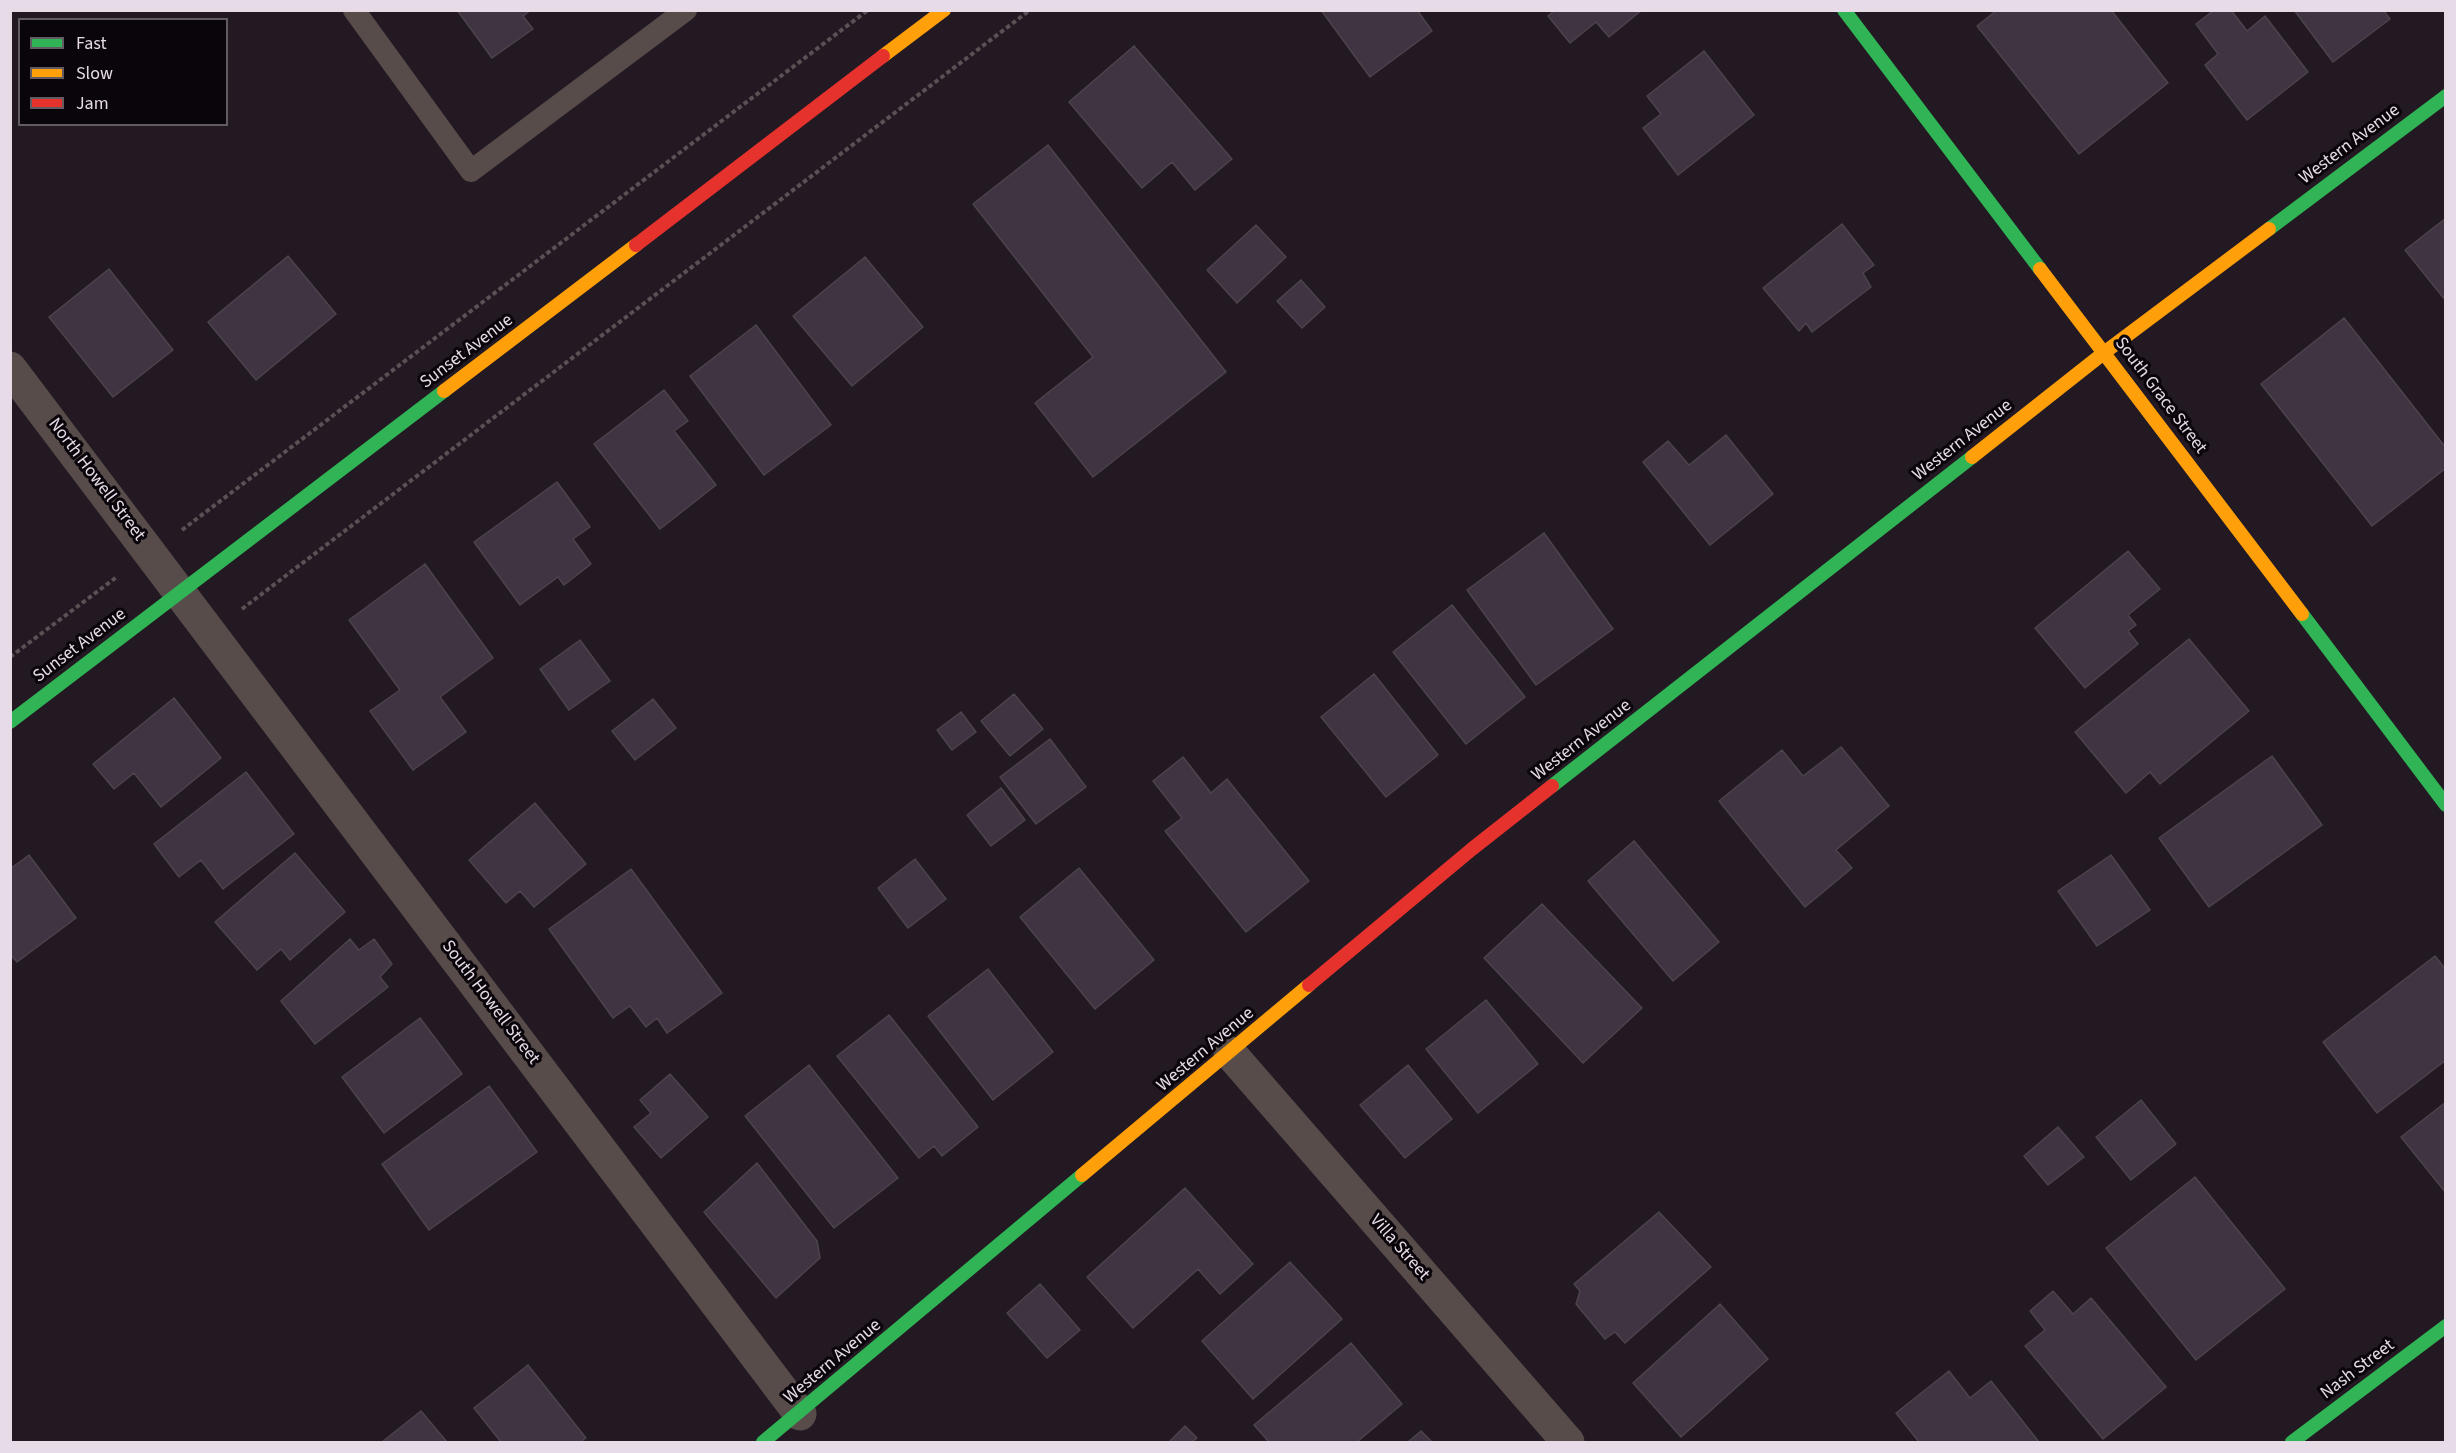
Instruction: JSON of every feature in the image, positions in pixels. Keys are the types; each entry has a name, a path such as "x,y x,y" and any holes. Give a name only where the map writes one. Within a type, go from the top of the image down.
{"street":[{"name":"Sunset Avenue","path":"10,722 944,10"},
{"name":"South Grace Street","path":"1844,10 2105,352 2445,805"},
{"name":"Western Avenue","path":"763,1443 1472,849 2105,352 2445,96"},
{"name":"North Howell Street","path":"10,368 180,593"},
{"name":"South Howell Street","path":"180,593 800,1414"},
{"name":"Villa Street","path":"1230,1053 1568,1443"},
{"name":"Nash Street","path":"2292,1443 2445,1326"}],"lane":[{"path":"354,10 471,171 686,10"}],"path":[{"path":"180,531 868,10"},
{"path":"239,611 1030,10"},
{"path":"10,657 125,571"}],"building":[{"path":"457,10 531,10 523,16 533,29 492,58"},
{"path":"1321,10 1417,10 1432,31 1370,77"},
{"path":"1555,10 1642,10 1609,37 1596,22 1570,43 1548,16"},
{"path":"1997,10 2111,10 2168,83 2079,154 1977,26"},
{"path":"2214,10 2231,10 2247,31 2265,16 2308,72 2247,120 2205,65 2218,54 2196,24"},
{"path":"2294,10 2383,10 2390,19 2333,62"},
{"path":"1134,46 1232,159 1195,190 1172,162 1142,188 1069,102"},
{"path":"1704,51 1754,115 1678,175 1643,128 1661,114 1647,96"},
{"path":"1048,145 1226,372 1093,477 1035,403 1093,357 973,204"},
{"path":"2446,218 2446,301 2405,250"},
{"path":"1842,224 1874,265 1863,273 1871,287 1812,332 1806,323 1799,331 1763,288"},
{"path":"1256,225 1286,257 1237,303 1207,270"},
{"path":"288,256 336,314 256,380 208,322"},
{"path":"865,257 923,327 852,386 793,316"},
{"path":"109,269 173,350 113,397 49,317"},
{"path":"1301,280 1325,307 1302,328 1277,301"},
{"path":"2344,318 2446,448 2446,468 2372,526 2261,384"},
{"path":"756,325 831,425 764,475 690,376"},
{"path":"664,390 688,421 674,431 716,485 660,529 594,444"},
{"path":"1726,435 1773,494 1710,545 1643,462 1668,441 1689,465"},
{"path":"557,482 590,527 573,539 591,564 564,585 558,577 520,605 474,542"},
{"path":"1544,533 1613,629 1536,685 1467,590"},
{"path":"2128,551 2160,589 2128,615 2136,625 2128,631 2138,644 2085,688 2035,628"},
{"path":"425,564 493,658 440,697 466,732 413,770 370,711 400,690 349,620"},
{"path":"1452,605 1525,697 1466,744 1393,652"},
{"path":"2189,639 2249,711 2160,784 2150,772 2126,793 2075,732"},
{"path":"580,640 610,681 569,710 540,669"},
{"path":"1374,674 1438,755 1386,797 1321,717"},
{"path":"1014,694 1043,729 1010,756 981,721"},
{"path":"174,698 221,758 161,807 134,773 114,789 93,764"},
{"path":"653,699 676,728 635,760 612,731"},
{"path":"961,712 976,732 952,750 937,730"},
{"path":"1050,739 1086,787 1036,824 1000,777"},
{"path":"1841,747 1889,806 1836,850 1852,868 1805,907 1719,801 1782,750 1803,776"},
{"path":"2272,756 2322,825 2209,907 2159,838"},
{"path":"1183,757 1211,793 1227,779 1309,881 1246,932 1165,831 1182,818 1153,781"},
{"path":"246,772 294,834 223,889 201,860 179,877 154,844"},
{"path":"1001,788 1025,820 991,846 967,815"},
{"path":"535,803 586,864 534,907 520,891 506,903 469,860"},
{"path":"1634,841 1719,942 1673,981 1588,881"},
{"path":"295,853 345,912 290,960 281,949 257,970 215,922"},
{"path":"29,855 76,918 17,962 10,954 10,869"},
{"path":"2111,855 2150,910 2097,946 2058,891"},
{"path":"915,859 946,899 908,928 878,888"},
{"path":"1079,868 1154,960 1095,1009 1020,917"},
{"path":"631,869 722,993 667,1033 657,1018 646,1027 630,1006 613,1018 549,929"},
{"path":"1542,904 1642,1008 1583,1063 1484,958"},
{"path":"350,939 359,950 374,939 392,964 380,977 388,987 315,1044 281,1001"},
{"path":"2435,956 2446,970 2446,1060 2377,1113 2323,1042"},
{"path":"988,969 1053,1052 993,1100 928,1016"},
{"path":"1486,1000 1538,1064 1478,1113 1426,1049"},
{"path":"889,1015 978,1127 942,1156 934,1146 919,1158 837,1056"},
{"path":"420,1018 462,1074 384,1133 342,1077"},
{"path":"809,1065 898,1178 834,1228 745,1116"},
{"path":"1408,1065 1452,1119 1405,1158 1360,1105"},
{"path":"670,1074 708,1117 661,1158 634,1127 651,1113 640,1100"},
{"path":"489,1086 537,1152 429,1230 382,1164"},
{"path":"2141,1100 2176,1144 2131,1180 2096,1137"},
{"path":"2446,1102 2446,1193 2401,1137"},
{"path":"2058,1127 2084,1157 2048,1185 2024,1156"},
{"path":"757,1163 817,1241 820,1258 776,1298 704,1212"},
{"path":"2195,1177 2285,1289 2196,1360 2106,1248"},
{"path":"1185,1188 1253,1264 1220,1294 1198,1269 1133,1328 1087,1277"},
{"path":"1659,1212 1711,1267 1625,1343 1615,1332 1605,1339 1576,1304 1580,1291 1574,1284"},
{"path":"1290,1262 1342,1319 1253,1399 1202,1341"},
{"path":"1040,1284 1080,1330 1047,1358 1007,1313"},
{"path":"2053,1291 2073,1314 2091,1298 2166,1387 2103,1439 2025,1346 2045,1330 2030,1311"},
{"path":"1720,1304 1768,1359 1681,1437 1633,1383"},
{"path":"1351,1343 1402,1404 1357,1442 1269,1442 1254,1425"},
{"path":"528,1365 586,1438 580,1442 501,1442 474,1408"},
{"path":"1949,1371 1970,1398 1991,1381 2039,1442 1919,1442 1896,1413"},
{"path":"421,1411 447,1442 382,1442"},
{"path":"1185,1426 1197,1438 1192,1442 1169,1442"},
{"path":"1421,1431 1432,1442 1408,1442"}],"traffic: fast":[{"path":"1844,10 2040,269"},
{"path":"2269,229 2446,96"},
{"path":"10,722 444,391"},
{"path":"1552,786 1972,457"},
{"path":"2302,614 2446,805"},
{"path":"763,1442 1082,1175"},
{"path":"2292,1442 2446,1326"}],"traffic: slow":[{"path":"883,56 944,10"},
{"path":"1972,457 2105,352 2269,229"},
{"path":"444,391 636,245"},
{"path":"2040,269 2302,614"},
{"path":"1082,1175 1309,985"}],"traffic: jam":[{"path":"636,245 883,56"},
{"path":"1309,985 1472,849 1552,786"}]}
